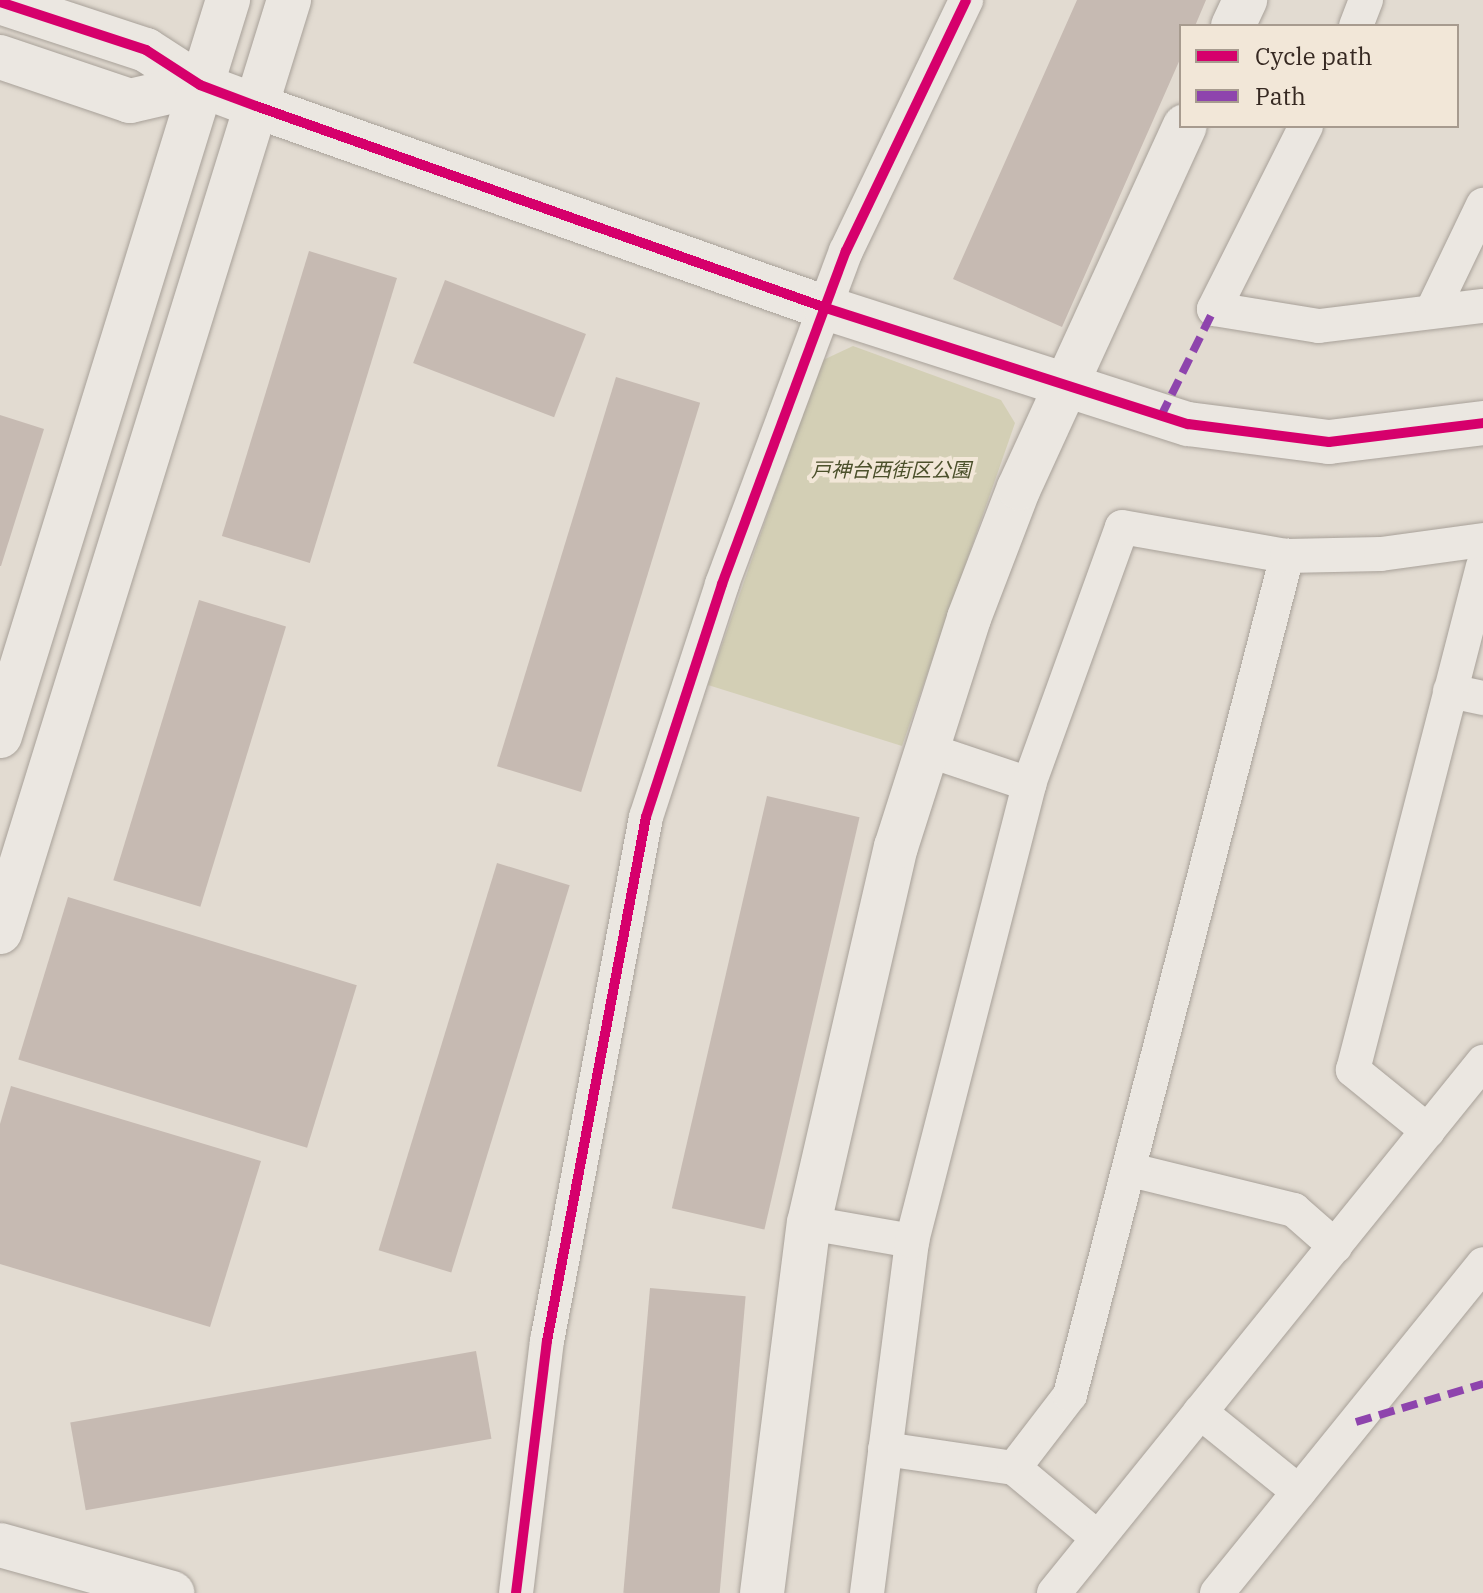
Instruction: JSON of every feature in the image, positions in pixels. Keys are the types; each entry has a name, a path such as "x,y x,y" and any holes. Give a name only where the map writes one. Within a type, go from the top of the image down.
{"street":[{"path":"0,736 228,0"},
{"path":"0,932 289,0"},
{"path":"516,1593 547,1341 646,817 722,584 846,251 966,0"},
{"path":"1234,24 1245,0"},
{"path":"1357,24 1366,0"},
{"path":"0,2 146,50 200,85 256,106 826,308 1061,386 1188,424 1290,441 1375,439 1483,423"},
{"path":"0,57 130,101 200,85"},
{"path":"762,1593 809,1223 871,944 969,618 1061,386 1184,128"},
{"path":"1305,128 1214,309 1319,326 1483,306"},
{"path":"1432,311 1483,205"},
{"path":"867,1593 912,1241 1029,784 1122,527 1287,556 1381,554 1483,540"},
{"path":"1014,1468 1070,1395 1131,1170 1287,556"},
{"path":"1428,1131 1353,1070 1467,694 1483,566"},
{"path":"928,750 1029,784"},
{"path":"1054,1593 1483,1062"},
{"path":"1131,1170 1294,1210 1335,1246"},
{"path":"809,1223 912,1241"},
{"path":"1217,1593 1483,1264"},
{"path":"1200,1412 1299,1492"},
{"path":"885,1449 1014,1468 1098,1538"},
{"path":"0,1545 172,1593"}],"green space":[{"name":"戸神台西街区公園","path":"853,346 1001,400 1015,423 902,746 708,685 821,361"}],"building":[{"path":"1077,0 1206,0 1196,24 1179,24 1179,62 1062,327 953,279"},
{"path":"309,251 397,278 310,563 222,536"},
{"path":"445,280 586,334 554,417 413,363"},
{"path":"616,377 700,403 581,792 497,766"},
{"path":"0,415 44,429 1,566 0,566"},
{"path":"199,600 286,627 200,907 113,880"},
{"path":"767,796 860,817 764,1230 672,1208"},
{"path":"497,863 570,885 451,1273 379,1250"},
{"path":"68,897 357,985 307,1148 18,1060"},
{"path":"11,1086 261,1161 210,1327 0,1264 0,1124"},
{"path":"650,1288 746,1296 720,1593 623,1593"},
{"path":"476,1351 491,1439 86,1510 70,1423"}],"marked path":[{"path":"1161,416 1214,309"},
{"path":"1356,1422 1483,1384"}],"cycle path":[{"path":"516,1593 547,1341 646,817 722,584 846,251 966,0"},
{"path":"0,2 146,50 200,85 256,106 826,308 1188,424 1329,442 1483,423"}]}
